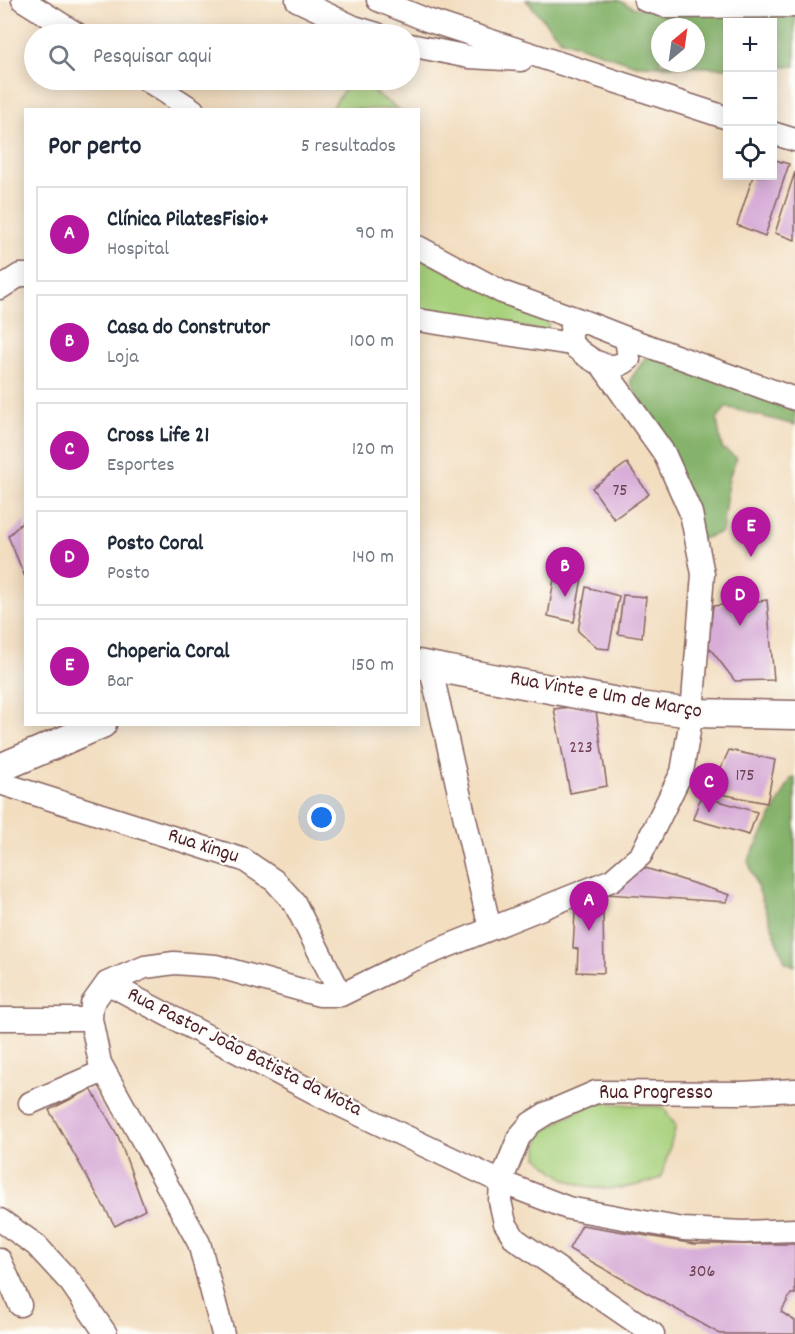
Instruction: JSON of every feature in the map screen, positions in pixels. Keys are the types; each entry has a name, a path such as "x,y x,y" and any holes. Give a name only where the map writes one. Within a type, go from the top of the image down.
{"main road":[{"name":"Rua Vinte e Um de Março","path":"424,665 639,706 692,713 795,715"},
{"path":"0,768 97,726"}],"street":[{"path":"23,0 61,24"},
{"path":"297,0 348,24"},
{"path":"378,0 427,20 551,62 723,116"},
{"path":"645,0 668,7 795,6"},
{"path":"420,47 469,57 551,62"},
{"path":"162,90 190,108"},
{"path":"777,135 795,140"},
{"path":"420,248 502,292 795,399"},
{"path":"0,288 20,274 24,275"},
{"path":"420,320 571,344 591,360 611,367 621,366 629,359 626,338"},
{"path":"571,344 571,330 580,320"},
{"path":"107,982 145,967 174,963 216,966 319,995 341,995 408,962 612,880 641,855 682,772 692,713 703,574 691,513 664,453 600,363"},
{"path":"424,665 490,929"},
{"name":"Rua Xingu","path":"0,783 244,860 275,880 294,902 341,995"},
{"name":"Rua Pastor João Batista da Mota","path":"91,1019 92,1004 107,982 325,1098 501,1182 568,1208 683,1229 743,1232 795,1230"},
{"path":"0,1018 91,1019 100,1063 199,1243 223,1334"},
{"path":"30,1103 104,1071"},
{"name":"Rua Progresso","path":"653,1334 515,1239 505,1223 500,1201 501,1182 519,1137 531,1123 569,1101 596,1092 741,1094 795,1090"},
{"path":"0,1220 36,1245 71,1284 106,1334"},
{"path":"0,1260 20,1305"}],"green space":[{"path":"526,0 618,0 635,8 795,14 795,66 777,67 777,18 723,18 723,68 705,67 705,18 651,18 651,65 636,65 560,39"},
{"path":"344,90 370,90 397,108 332,108"},
{"path":"420,258 540,318 549,324 546,332 420,309"},
{"path":"648,354 795,405 795,425 726,407 717,420 722,448 737,458 729,477 722,532 702,539 637,398 630,380"},
{"path":"795,777 795,966 785,962 748,861 791,779"},
{"path":"592,1102 663,1107 676,1126 661,1178 627,1187 591,1187 564,1178 537,1157 540,1133"}],"building":[{"path":"777,160 789,164 765,236 737,225 752,180 777,180"},
{"path":"795,172 795,240 775,233"},
{"path":"627,463 649,494 614,519 592,488"},
{"path":"24,521 24,575 8,536"},
{"path":"555,573 582,578 574,622 548,616"},
{"path":"586,587 619,596 609,649 597,648 578,631"},
{"path":"623,595 646,597 642,638 618,634"},
{"path":"767,600 774,680 735,681 708,646 713,606"},
{"path":"595,704 607,786 570,793 554,709"},
{"path":"729,750 775,760 767,803 710,792"},
{"path":"701,796 757,812 749,835 693,819"},
{"path":"639,866 730,895 726,902 605,894"},
{"path":"603,910 604,973 577,972 578,949 573,948 575,913"},
{"path":"91,1089 118,1136 145,1210 115,1226 49,1110"},
{"path":"582,1225 695,1244 795,1244 795,1294 791,1294 781,1312 795,1321 795,1334 720,1334 569,1249"}],"place":[{"name":"Choperia Coral","path":"751,557"},
{"name":"Casa do Construtor","path":"565,597"},
{"name":"Posto Coral","path":"740,626"},
{"name":"Cross Life 21","path":"709,813"},
{"name":"Clínica PilatesFisio+","path":"589,931"}]}
